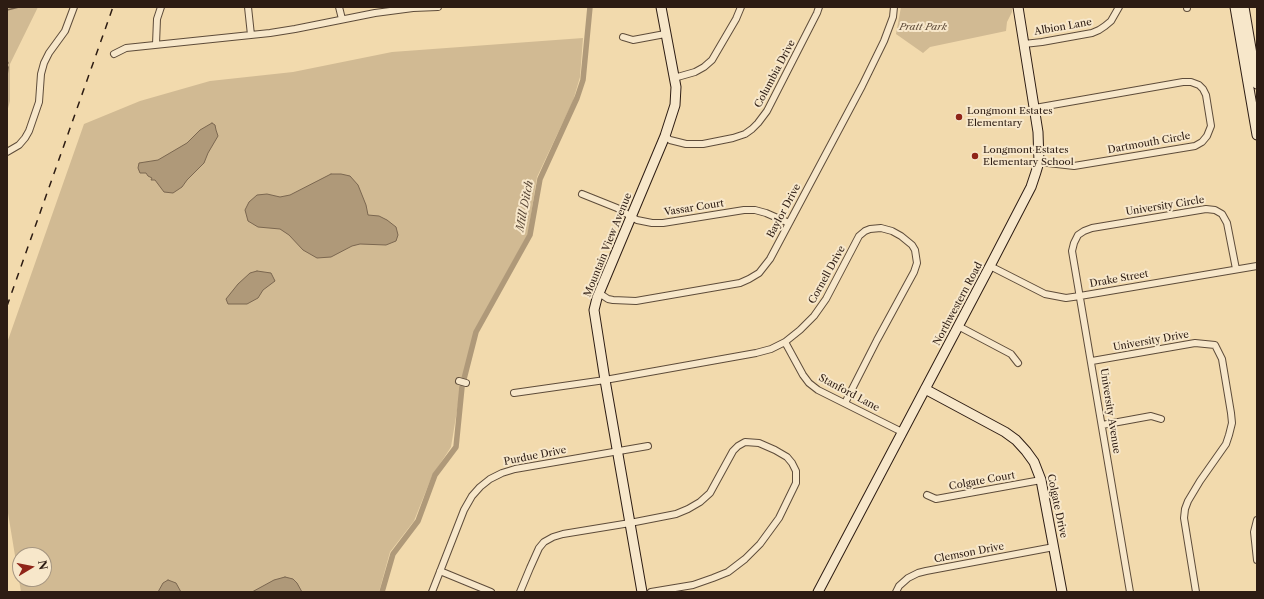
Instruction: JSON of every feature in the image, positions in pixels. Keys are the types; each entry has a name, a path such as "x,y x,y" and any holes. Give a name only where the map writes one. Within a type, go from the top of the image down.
{"street":[{"path":"7,152 19,145 30,131 39,102 42,69 49,53 65,31 74,7"},
{"path":"156,44 157,19 161,7"},
{"path":"248,7 251,35"},
{"path":"339,7 342,19"},
{"path":"114,54 126,48 295,30 375,13 413,8 438,7"},
{"name":"Mountain View Avenue","path":"642,592 594,315 596,303 665,136 676,105 674,78 661,7"},
{"path":"674,78 695,72 712,60 736,19 741,7"},
{"name":"Columbia Drive","path":"665,136 670,140 686,144 703,144 733,138 745,134 752,129 767,111 818,13 819,7"},
{"name":"Baylor Drive","path":"600,293 608,299 636,301 740,282 759,273 767,264 862,86 884,41 893,17 894,7"},
{"name":"Northwestern Road","path":"818,592 1031,187 1039,162 1039,142 1035,108 1018,7"},
{"name":"Albion Lane","path":"1024,44 1092,33 1099,30 1111,21 1119,7"},
{"path":"1235,7 1257,135"},
{"path":"1244,7 1257,84"},
{"path":"623,37 633,40 665,34"},
{"name":"Dartmouth Circle","path":"1035,108 1183,82 1191,82 1199,85 1206,95 1211,126 1207,136 1202,142 1195,146 1074,166 1039,162"},
{"name":"Vassar Court","path":"582,194 617,208 637,220 652,223 663,223 744,210 755,210 789,223"},
{"name":"University Circle","path":"1078,235 1092,228 1206,209 1215,210 1222,214 1227,223 1236,269"},
{"name":"Cornell Drive","path":"514,393 605,380 756,353 785,342 814,316 830,292 859,236 870,229 881,228 892,231 912,245 916,254 917,263 914,272 877,340 845,404"},
{"name":"University Avenue","path":"1078,235 1072,251 1092,361 1130,592"},
{"name":"Drake Street","path":"990,266 1045,294 1066,298 1257,266"},
{"path":"958,326 1011,354 1018,363"},
{"name":"Stanford Lane","path":"785,342 803,375 809,383 818,390 902,432"},
{"name":"University Drive","path":"1092,361 1195,343 1215,345 1222,359 1232,423 1226,444 1200,480 1185,509 1184,518 1196,592"},
{"path":"459,381 466,383"},
{"name":"Colgate Drive","path":"925,389 1005,432 1016,440 1034,462 1041,480 1062,592"},
{"path":"1102,425 1151,416 1161,419"},
{"path":"520,592 540,548 544,542 553,537 562,534 676,514 688,509 700,502 710,493 733,451 745,442 759,443 787,457 796,471 796,483 779,518 760,544 745,559 728,572 694,585 651,592"},
{"name":"Purdue Drive","path":"432,592 455,537 464,510 472,496 490,479 515,469 648,446"},
{"name":"Colgate Court","path":"927,494 936,499 1041,480"},
{"path":"1257,520 1254,532 1257,560"},
{"name":"Clemson Drive","path":"896,592 899,586 908,578 922,572 1054,547"},
{"path":"440,571 491,592"}],"green space":[{"path":"7,7 38,7 10,64 10,101 7,112"},
{"name":"Pratt Park","path":"901,7 1012,7 1012,12 1007,22 1006,31 930,47 923,53 896,34"},
{"path":"583,38 580,77 573,101 537,177 528,234 475,330 463,374 451,447 432,476 414,521 390,552 379,592 21,592 20,587 52,587 52,547 14,547 7,507 7,343 84,124 140,101 210,81 293,72 392,52"}],"shaded area":[{"path":"212,123 215,125 218,136 204,163 182,187 173,193 164,192 155,180 151,180 152,178 146,173 140,173 138,168 139,163 158,160 187,143 200,130"},
{"path":"331,174 350,176 358,185 366,205 368,215 379,216 396,227 398,235 396,241 386,245 360,244 352,246 331,257 317,258 303,250 289,235 280,229 258,227 248,221 245,210 249,202 257,195 267,194 280,197 290,195"},
{"path":"257,271 271,273 275,281 263,290 258,298 247,304 228,304 226,299 238,284 250,273"},
{"path":"285,577 293,579 302,592 252,592 274,580"},
{"path":"168,580 176,583 181,592 158,592 163,583"}],"waterway":[{"path":"7,10 19,7"},
{"name":"Mill Ditch","path":"464,379 476,332 530,235 540,179 577,98 583,80 590,7"},
{"path":"7,76 8,67"},
{"path":"7,80 7,85"},
{"path":"7,88 7,98"},
{"name":"Mill Ditch","path":"382,592 393,554 418,521 435,475 456,447 462,387"}],"railway":[{"path":"7,306 113,7"}],"place":[{"name":"Longmont Estates Elementary","path":"959,117"},
{"name":"Longmont Estates Elementary School","path":"975,156"}]}
